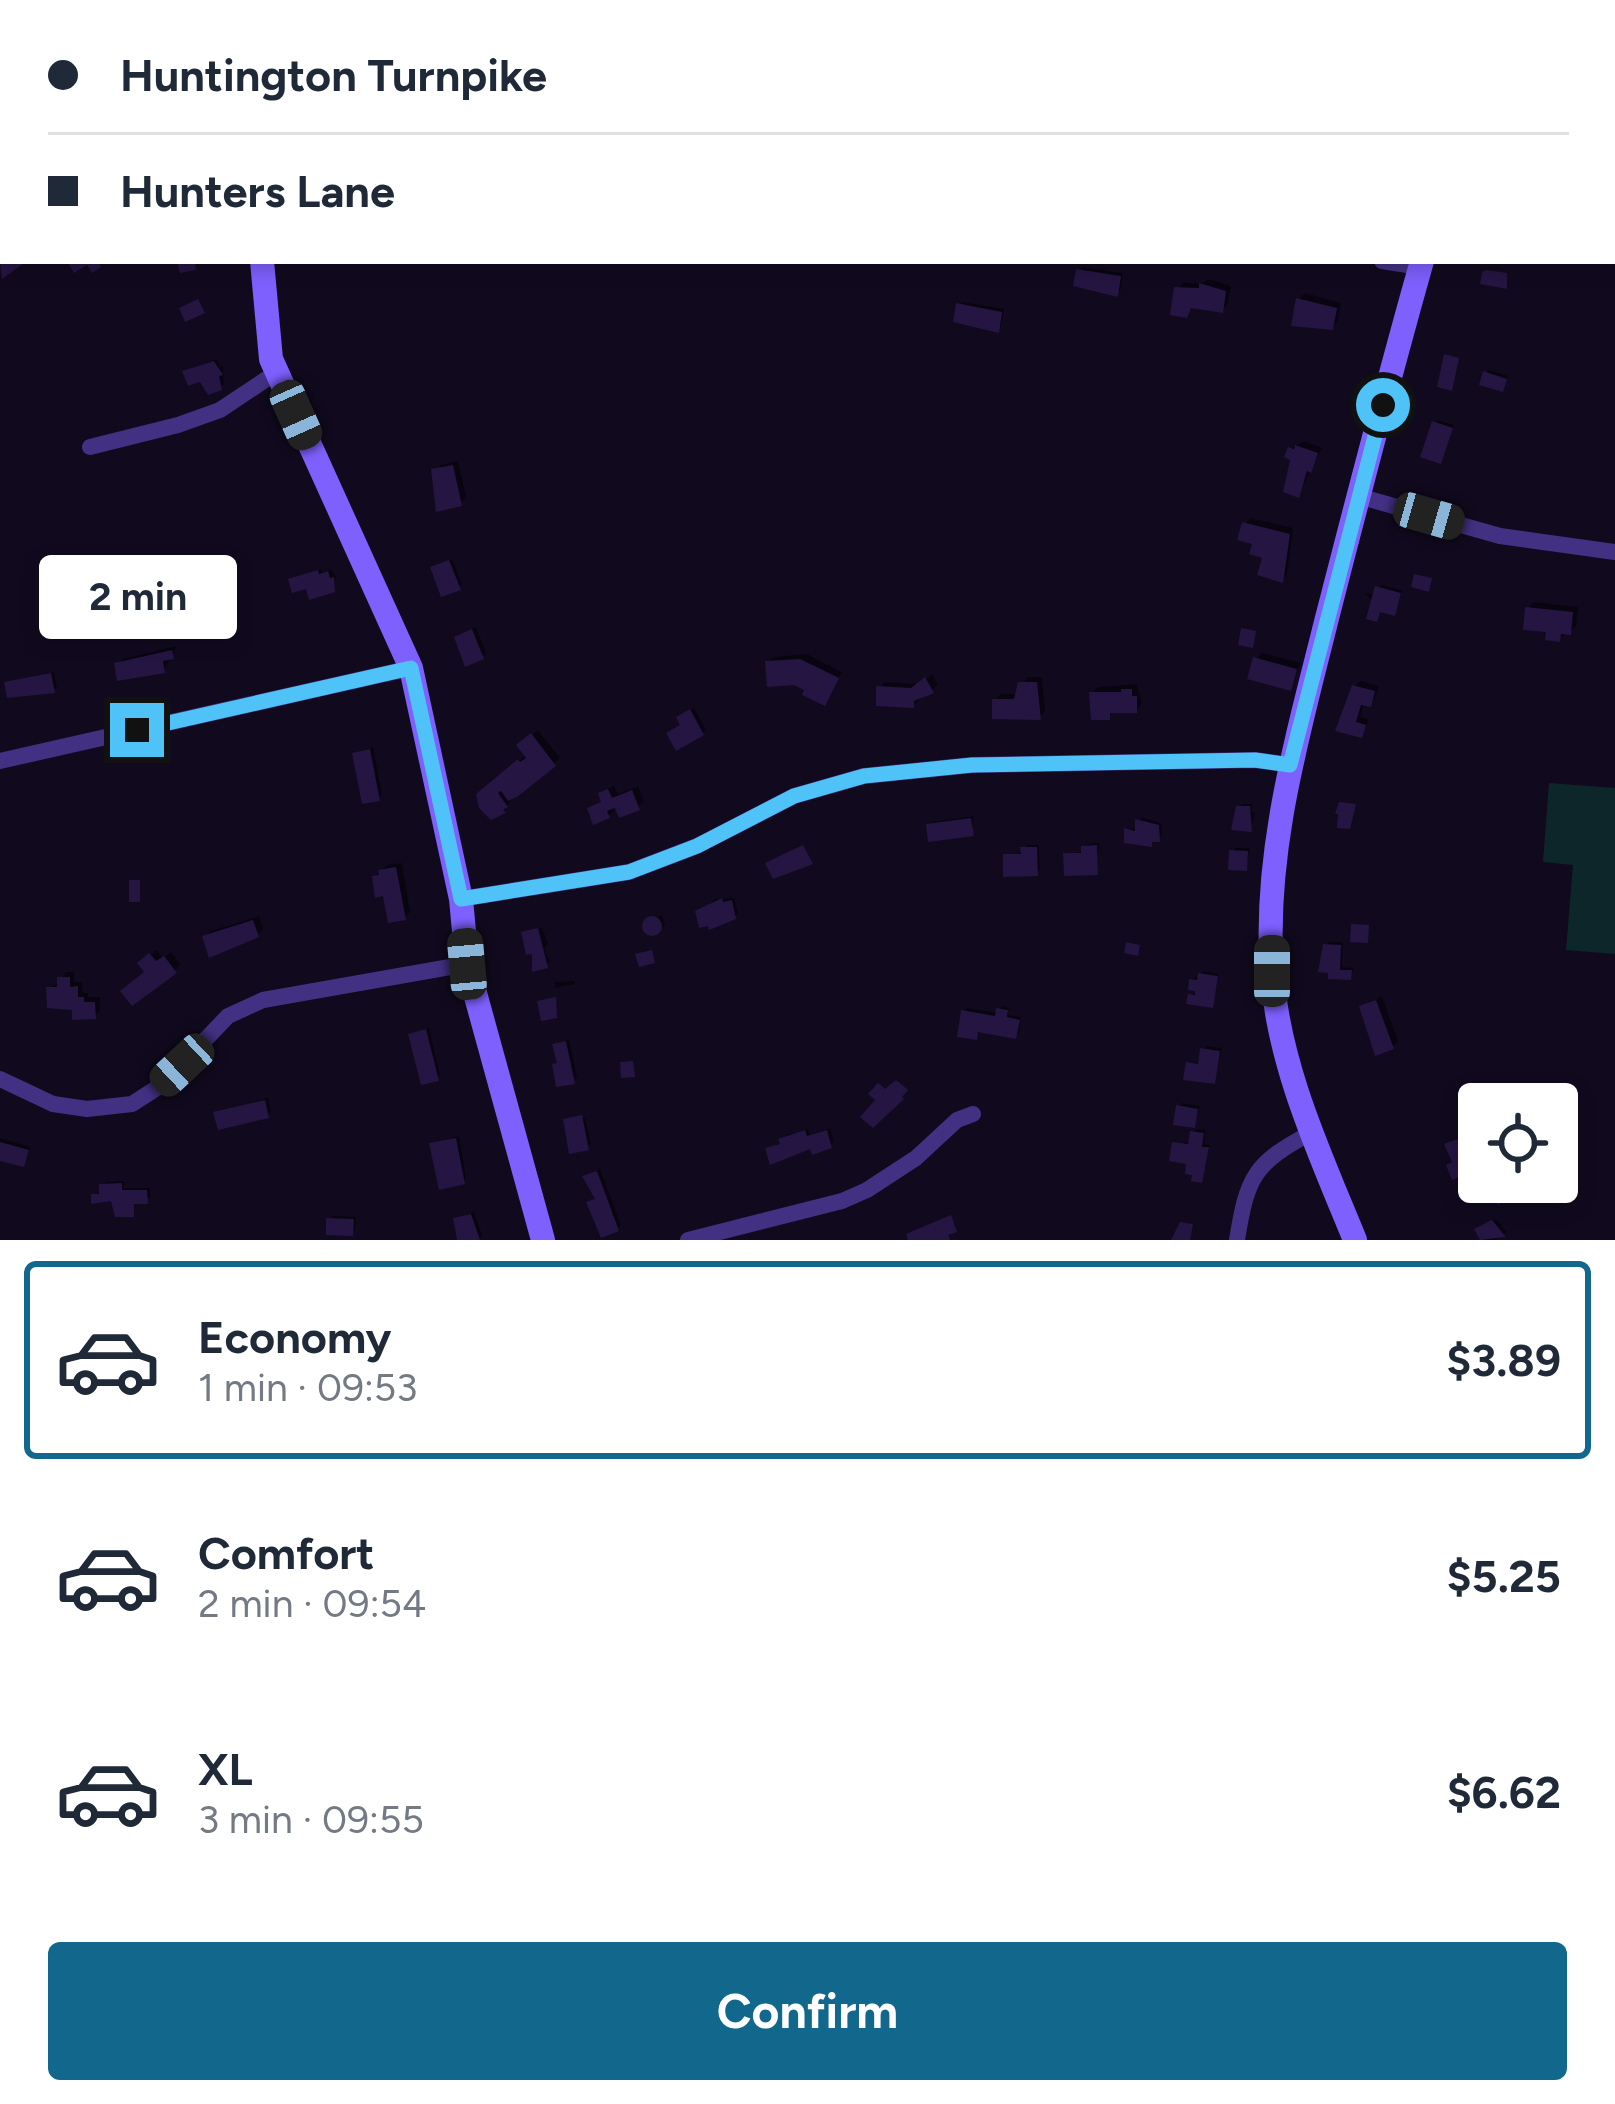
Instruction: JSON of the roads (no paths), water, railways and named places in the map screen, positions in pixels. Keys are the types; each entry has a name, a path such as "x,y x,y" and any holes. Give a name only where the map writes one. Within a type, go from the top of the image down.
{"street":[{"path":"262,264 271,359 411,668 461,899 467,964 543,1240"},
{"path":"1355,1240 1312,1133 1286,1051 1272,971 1276,857 1290,765 1421,264"},
{"path":"90,447 220,410 277,372"},
{"path":"1358,496 1500,536 1615,552"},
{"path":"0,760 411,668"},
{"path":"461,899 629,872 697,846 794,796 864,776 972,765 1255,760 1290,765"},
{"path":"0,1079 53,1104 87,1109 132,1104 163,1084 228,1016 263,1000 467,964"},
{"path":"688,1240 842,1201 867,1190 916,1158 957,1120 973,1114"},
{"path":"1237,1240 1246,1186 1254,1173 1263,1161 1312,1133"}]}
